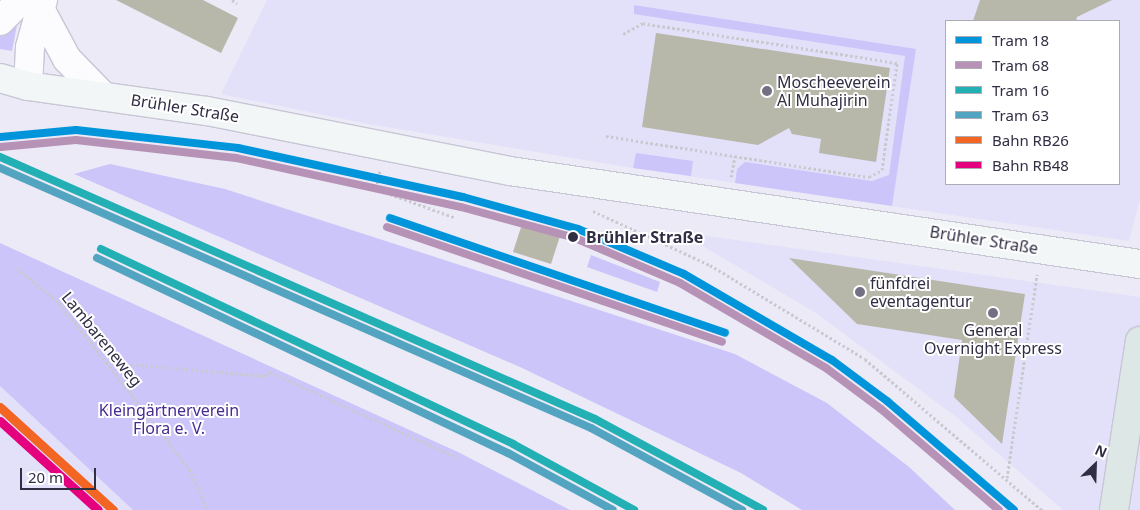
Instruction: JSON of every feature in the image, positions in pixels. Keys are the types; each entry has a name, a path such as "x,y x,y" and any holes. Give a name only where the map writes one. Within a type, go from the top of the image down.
{"highway":[{"path":"1114,510 1140,341"}],"main road":[{"name":"Brühler Straße","path":"0,78 28,86 102,95 216,113 501,170 1140,264"},
{"path":"0,96 28,86"}],"street":[{"path":"0,21 35,3"},
{"path":"28,86 35,3"},
{"path":"35,3 67,59 102,95"}],"path":[{"path":"232,0 237,3"},
{"path":"606,136 869,177 882,170 897,62 643,23 623,34"},
{"path":"730,182 735,156"},
{"path":"382,163 376,189 456,218"},
{"path":"589,209 710,266 864,360 1042,510"},
{"path":"1007,479 1041,248"},
{"name":"Lambareneweg","path":"17,268 59,303 106,362 189,469 208,510"},
{"path":"106,362 265,376 270,372 458,458"}],"shaded area":[{"path":"267,0 1140,0 1140,199 1129,241 633,168 368,124 221,94"},
{"path":"679,232 1140,297 1140,510 1063,510 955,416 816,313"},
{"path":"0,386 133,510 0,510"}],"green space":[{"path":"634,5 916,49 892,206 735,183 737,169 745,162 872,181 889,175 905,56 634,14"},
{"path":"13,21 17,25 12,51 0,49 0,35"},
{"path":"636,153 693,161 691,176 633,168"},
{"path":"110,164 225,189 735,354 827,403 909,467 955,510 802,510 741,473 520,367 74,174"},
{"name":"Kleingärtnerverein Flora e. V.","path":"0,243 460,453 570,510 133,510 0,386"},
{"path":"591,255 660,282 657,292 587,267"}],"building":[{"path":"116,0 203,0 238,18 221,53"},
{"path":"980,0 1112,0 1077,17 1076,20 973,20"},
{"name":"Moscheeverein Al Muhajirin","path":"656,33 890,68 876,162 819,153 821,139 792,134 789,128 758,145 642,127"},
{"path":"523,221 561,233 551,264 513,252"},
{"path":"789,258 1025,294 1002,444 954,397 962,340 857,324"}],"tram line":[{"name":"18","path":"0,137 76,130 238,148 463,197 578,229 684,274 832,360 887,401 1014,510"},
{"name":"68","path":"1,147 76,140 236,158 461,207 575,238 680,283 826,368 881,409 999,510"},
{"name":"16","path":"0,157 595,419 763,510"},
{"name":"63","path":"0,168 591,428 742,510"},
{"name":"18","path":"390,218 725,333"},
{"name":"68","path":"387,227 722,342"},
{"name":"16","path":"101,249 513,444 634,510"},
{"name":"63","path":"97,258 508,453 613,510"}],"rail line":[{"name":"RB26","path":"0,407 113,510"},
{"name":"RB48","path":"0,421 98,510"}],"place":[{"name":"Moscheeverein Al Muhajirin","path":"767,91"},
{"name":"Brühler Straße","path":"573,237"},
{"name":"fünfdrei eventagentur","path":"860,292"},
{"name":"General Overnight Express","path":"993,313"}]}
